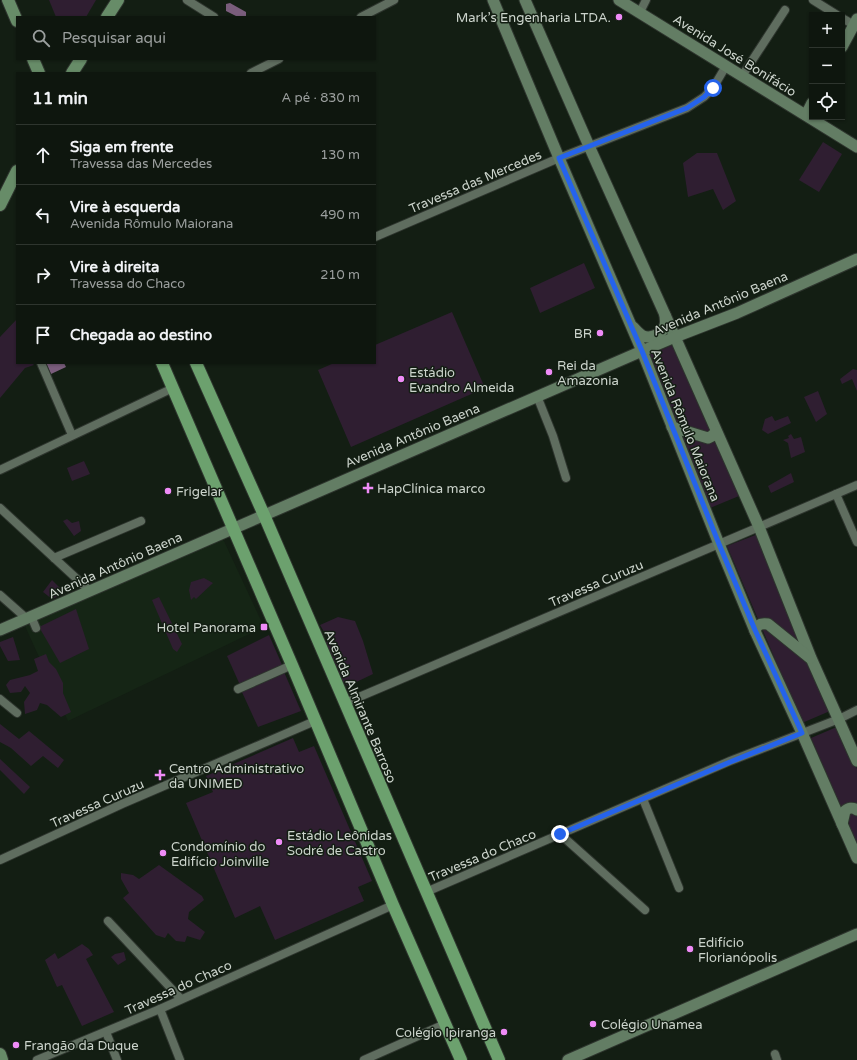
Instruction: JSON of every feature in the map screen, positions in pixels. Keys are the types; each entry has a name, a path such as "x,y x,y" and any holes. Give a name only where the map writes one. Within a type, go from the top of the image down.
{"highway":[{"path":"162,364 393,905 461,1060"},
{"name":"Avenida Almirante Barroso","path":"196,364 264,515 499,1060"}],"main road":[{"path":"8,0 16,19"},
{"path":"109,16 118,0"},
{"path":"33,60 39,72"},
{"path":"73,72 80,60"},
{"path":"0,205 16,173"},
{"path":"0,1054 2,1060"}],"street":[{"path":"187,0 212,16"},
{"path":"363,16 394,0"},
{"name":"Avenida Rômulo Maiorana","path":"493,0 642,351 755,630 857,858"},
{"name":"Avenida Rômulo Maiorana","path":"525,0 759,527 811,658 857,761"},
{"name":"Avenida José Bonifácio","path":"619,0 857,147"},
{"path":"640,12 646,0"},
{"path":"813,0 832,12"},
{"path":"742,76 785,10"},
{"path":"845,19 855,22 845,41"},
{"path":"253,72 277,60"},
{"name":"Travessa das Mercedes","path":"376,237 559,158 687,108 704,97 713,88 726,66"},
{"path":"806,115 809,109"},
{"name":"Avenida Antônio Baena","path":"0,630 537,396 675,337 737,314 857,259"},
{"path":"630,324 644,336 650,337 663,331 665,326 665,315"},
{"path":"41,364 72,435"},
{"path":"0,470 173,388"},
{"path":"537,396 553,436 566,478"},
{"path":"672,427 708,438 716,432"},
{"name":"Travessa Curuzu","path":"345,703 857,485"},
{"path":"836,494 857,542"},
{"path":"0,508 90,591"},
{"path":"54,558 141,521"},
{"path":"0,595 29,617 36,628"},
{"path":"755,630 756,626 761,623 768,624 811,658"},
{"path":"238,689 292,665"},
{"path":"0,699 17,713"},
{"name":"Travessa do Chaco","path":"426,892 642,799 839,719 857,710"},
{"name":"Travessa Curuzu","path":"0,860 129,801 315,721"},
{"path":"642,799 679,888"},
{"path":"842,824 844,811 848,808 854,808 857,810"},
{"path":"560,834 645,910"},
{"name":"Travessa do Chaco","path":"37,1060 181,1000 393,905"},
{"path":"108,921 181,1000"},
{"path":"568,1060 857,934"},
{"path":"160,1009 180,1060"},
{"path":"364,1060 445,1024"},
{"path":"106,1032 117,1060"}],"shaded area":[{"path":"49,0 96,0 87,16 56,16"},
{"path":"230,3 246,12 246,16 236,16 226,11 226,4"},
{"path":"823,142 842,154 819,192 799,180"},
{"path":"697,153 717,153 736,201 723,210 713,189 688,197 683,163"},
{"path":"584,263 595,288 540,313 530,288"},
{"name":"Estádio Evandro Almeida","path":"452,312 485,388 351,447 318,370 332,364 376,364 376,345"},
{"path":"16,320 16,364 34,365 25,368 0,398 0,337"},
{"path":"675,344 739,496 710,508 648,355"},
{"path":"46,364 64,364 66,367 51,374"},
{"path":"853,369 857,370 857,391 852,379 842,384 840,379"},
{"path":"818,391 827,414 816,422 804,397"},
{"path":"772,416 775,421 788,416 791,423 768,434 762,430 765,419"},
{"path":"791,434 794,439 801,437 805,452 791,458 788,443 783,440 789,438 788,436"},
{"path":"84,461 90,474 72,481 67,468"},
{"path":"791,473 794,482 771,493 768,486"},
{"path":"67,519 72,523 79,521 81,531 74,536 63,521"},
{"path":"758,534 830,711 802,723 727,546"},
{"path":"223,539 264,627 68,721 25,626"},
{"path":"204,578 213,583 196,599 194,597 191,600 189,590 191,582"},
{"path":"52,580 65,593 52,599 43,592"},
{"path":"159,597 182,644 177,652 173,649 152,600"},
{"path":"76,609 89,649 60,663 39,627"},
{"path":"338,617 355,621 373,674 348,686 341,680 323,645 329,640 320,625"},
{"path":"269,635 283,667 240,685 227,656"},
{"path":"13,637 20,660 8,661 0,646 0,642"},
{"path":"46,654 49,662 56,669 63,683 63,693 71,712 61,717 47,705 40,703 37,710 25,714 24,702 30,693 25,686 21,692 10,693 6,685 10,680 30,675 38,671 34,659"},
{"path":"284,672 301,711 258,727 241,690"},
{"path":"0,724 19,739 29,731 64,760 58,768 43,756 31,766 11,748 0,742"},
{"path":"839,726 857,769 857,844 811,738"},
{"name":"Estádio Leônidas Sodré de Castro","path":"293,738 299,752 314,746 372,881 358,887 364,901 275,940 260,906 235,918 186,803 213,792 206,776"},
{"path":"0,759 30,787 24,794 0,770"},
{"path":"159,865 202,896 204,900 189,912 188,919 205,932 200,940 187,936 185,942 176,941 168,933 165,938 156,935 123,898 129,893 121,879 121,873 133,875 139,879"},
{"path":"82,944 89,949 93,955 86,959 114,1012 82,1026 62,985 57,987 45,960 55,953 58,959"},
{"path":"124,952 126,960 118,965 111,957 115,954"}],"place":[{"name":"Mark’s Engenharia LTDA.","path":"619,17"},
{"name":"BR","path":"600,333"},
{"name":"Rei da Amazonia","path":"549,372"},
{"name":"Estádio Evandro Almeida","path":"401,379"},
{"name":"HapClínica marco","path":"368,488"},
{"name":"Frigelar","path":"168,491"},
{"name":"Hotel Panorama","path":"264,627"},
{"name":"Centro Administrativo da UNIMED","path":"160,775"},
{"name":"Estádio Leônidas Sodré de Castro","path":"279,842"},
{"name":"Condomínio do Edifício Joinville","path":"163,853"},
{"name":"Edifício Florianópolis","path":"690,949"},
{"name":"Colégio Unamea","path":"593,1024"},
{"name":"Colégio Ipiranga","path":"504,1032"},
{"name":"Frangão da Duque","path":"16,1045"}],"route":[{"path":"560,834 802,733 755,630 642,351 559,158 687,108 704,97 713,88"}]}
